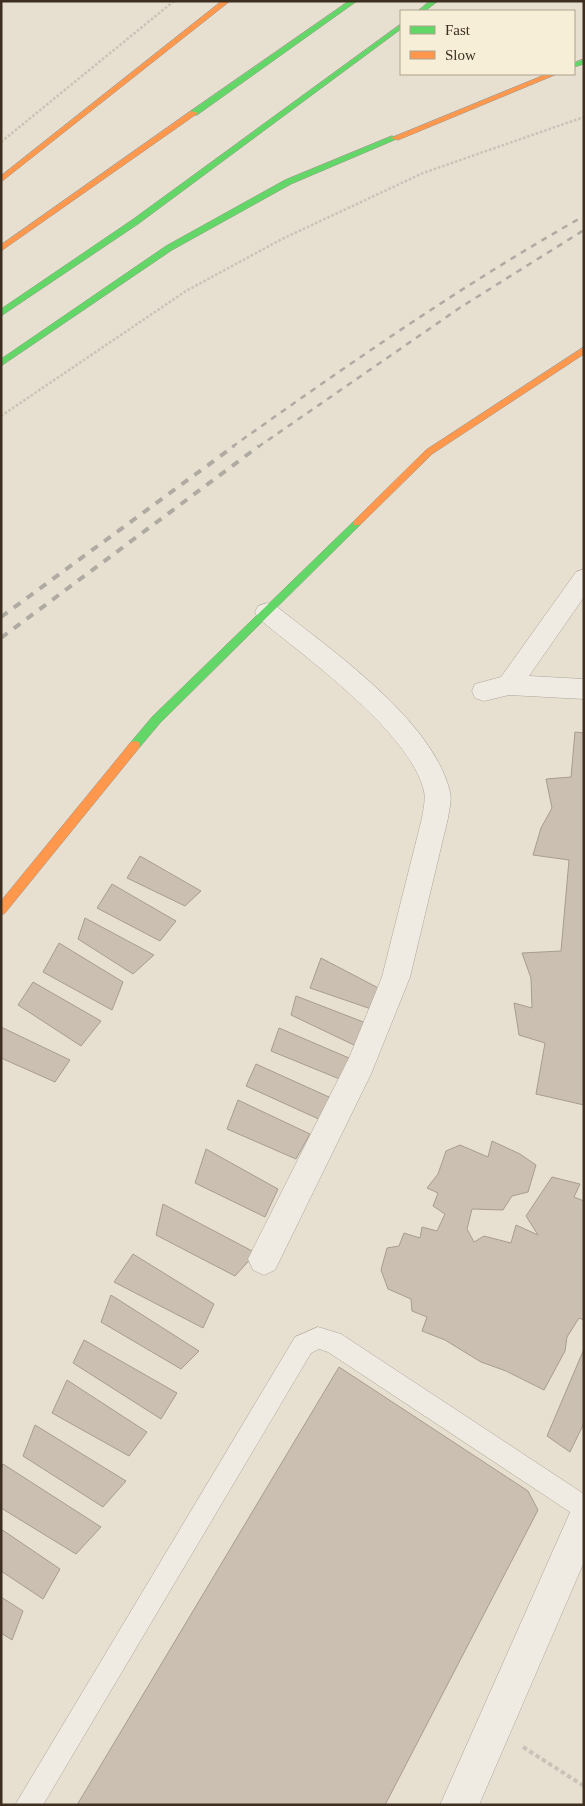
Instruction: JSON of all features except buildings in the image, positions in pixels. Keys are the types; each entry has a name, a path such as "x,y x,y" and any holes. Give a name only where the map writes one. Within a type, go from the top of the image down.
{"main road":[{"path":"1,180 228,1"},
{"path":"1,249 354,1"},
{"path":"422,10 435,1"},
{"path":"1,313 135,222 400,27"},
{"path":"1,362 169,248 288,182 551,75"},
{"path":"1,910 156,720 429,452 584,350"}],"street":[{"path":"509,685 584,578"},
{"path":"264,1260 361,1064 396,978 435,818 437,792 432,777 411,739 357,686 267,612"},
{"path":"484,691 509,685 584,689"},
{"path":"459,1805 494,1729 584,1520"}],"lane":[{"path":"28,1805 303,1345 318,1338 333,1342 584,1508"}],"path":[{"path":"1,142 174,1"},
{"path":"1,416 186,291 282,239 423,173 584,117"},
{"path":"494,1729 584,1786"}],"railway":[{"path":"232,447 449,298 584,216"},
{"path":"258,447 461,307 584,230"},
{"path":"1,617 234,446"},
{"path":"1,638 259,446"}],"traffic: fast":[{"path":"194,113 354,1"},
{"path":"422,10 435,1"},
{"path":"1,313 135,222 400,27"},
{"path":"575,65 584,61"},
{"path":"1,363 169,248 288,182 395,138"},
{"path":"135,745 156,720 357,523"}],"traffic: slow":[{"path":"1,180 227,1"},
{"path":"395,138 551,75"},
{"path":"1,249 194,113"},
{"path":"357,523 429,452 584,350"},
{"path":"1,910 135,745"}]}
